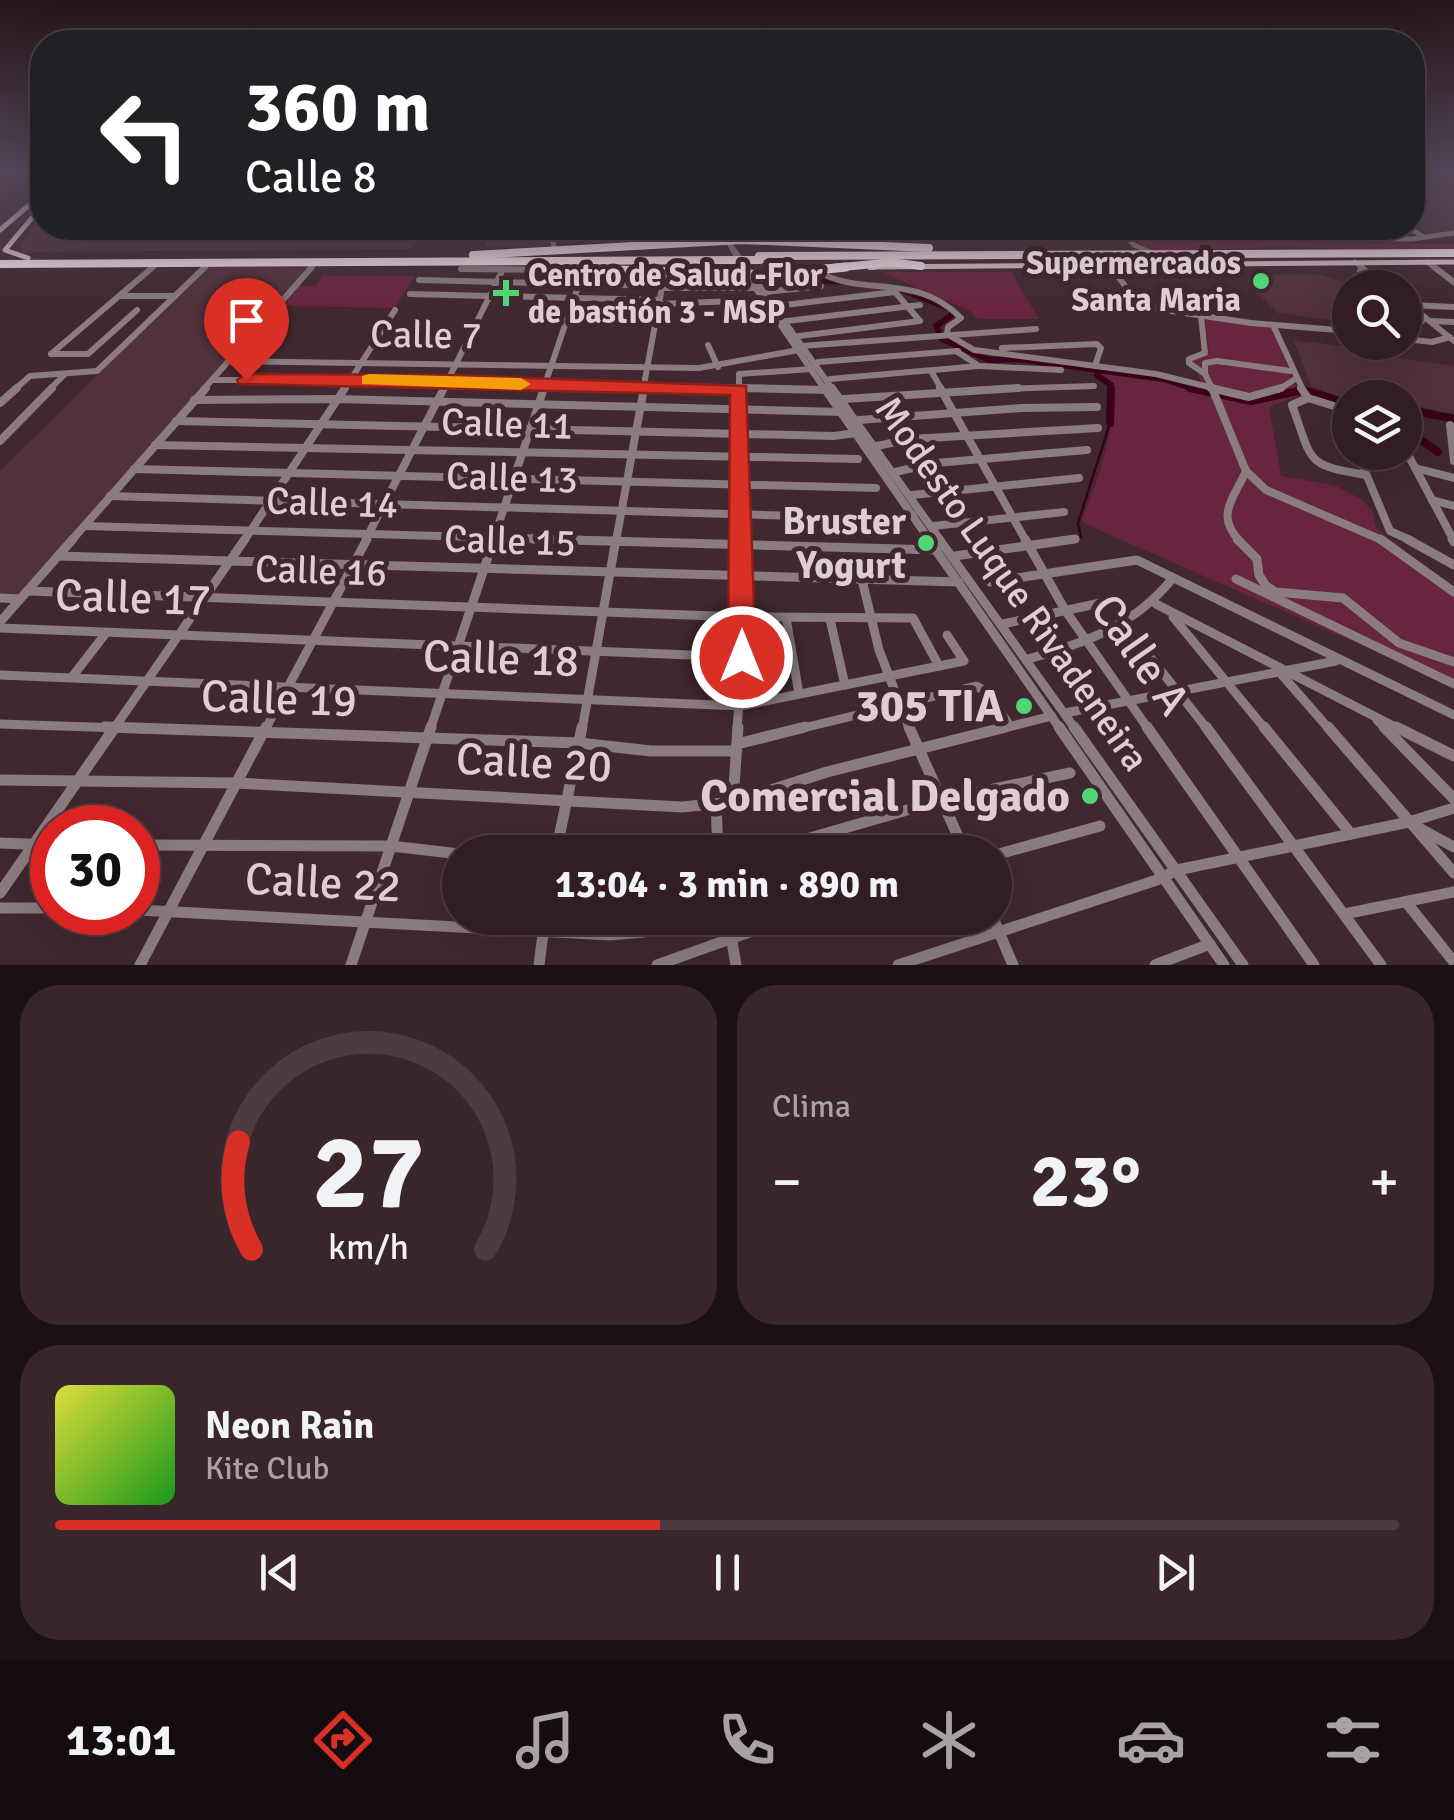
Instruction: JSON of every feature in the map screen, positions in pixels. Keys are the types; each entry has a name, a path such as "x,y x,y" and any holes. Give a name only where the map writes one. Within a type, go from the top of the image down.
{"highway":[{"path":"459,256 728,240 1066,255"},
{"path":"2,264 28,258 459,256 1155,254 1454,258"},
{"path":"2,264 732,258"},
{"path":"760,258 924,263"},
{"path":"876,260 924,263 1454,258"},
{"path":"1088,259 1109,264"},
{"path":"527,262 584,270 768,275 893,262"},
{"path":"762,291 768,275"}],"main road":[{"path":"28,258 6,250 30,221"},
{"path":"768,275 924,263 1427,262 1454,258"}],"street":[{"path":"1425,237 1454,233"},
{"path":"552,240 555,249"},
{"path":"642,240 645,245"},
{"name":"Modesto Luque Rivadeneira","path":"728,240 800,347 830,379 1244,965"},
{"path":"1125,240 1128,254"},
{"path":"1130,240 1155,254"},
{"path":"1352,262 1359,270"},
{"path":"1352,262 1363,270"},
{"path":"1427,262 1454,282"},
{"path":"0,403 30,376 86,374 104,366 209,263"},
{"path":"0,625 314,263"},
{"path":"137,310 88,354 50,355 158,264"},
{"path":"1109,264 1142,305 1201,316 1332,329"},
{"path":"351,965 584,270 461,269"},
{"path":"140,965 401,474 503,269"},
{"path":"816,270 825,277 902,286 946,304 960,318 948,326 946,334 979,366"},
{"path":"560,835 665,271"},
{"path":"418,280 762,291"},
{"path":"410,294 659,302 822,286"},
{"name":"Modesto Luque Rivadeneira","path":"762,291 799,336 800,347"},
{"path":"776,306 892,292 899,294 934,335"},
{"path":"120,296 176,296"},
{"path":"787,321 920,305"},
{"path":"1422,305 1454,306"},
{"path":"59,805 251,531 395,310"},
{"path":"1422,315 1451,339"},
{"path":"1201,316 1208,345 1205,353 1189,359 1189,363 1204,374 1246,472 1266,490 1392,545 1454,592"},
{"path":"1422,317 1451,339"},
{"path":"799,336 920,321"},
{"path":"1430,321 1454,322"},
{"path":"1273,324 1306,396 1332,406"},
{"name":"Calle 7","path":"228,362 718,367 731,365 733,360 800,347 1036,328"},
{"path":"1422,341 1451,339"},
{"path":"708,344 718,367"},
{"path":"733,802 742,657 739,374 962,350 1097,344 1101,348 1094,366"},
{"path":"992,350 1156,374 1214,394 1274,394 1295,378"},
{"path":"1204,374 1205,364 1216,361 1295,378"},
{"name":"Modesto Luque Rivadeneira","path":"815,366 826,390 1160,878 1224,965"},
{"path":"830,379 979,366 1061,370"},
{"name":"Calle A","path":"931,371 1009,517 1065,610 1314,965"},
{"path":"0,440 65,374"},
{"path":"212,380 447,380 826,390"},
{"path":"844,399 1094,386"},
{"path":"1306,396 1292,405 1312,462 1324,468 1366,475"},
{"path":"194,400 338,399 842,412"},
{"path":"859,420 1097,407"},
{"path":"176,420 834,436 856,432"},
{"path":"877,446 966,435 1098,428"},
{"path":"1452,430 1454,461"},
{"name":"Calle 11","path":"155,445 858,459"},
{"path":"895,472 978,459 1087,450"},
{"path":"134,469 292,470 876,488"},
{"path":"1364,470 1393,534 1432,550 1454,565"},
{"path":"1416,470 1452,536"},
{"path":"1422,470 1454,478"},
{"path":"1246,472 1225,518 1226,527 1257,559 1256,572 1262,581 1282,594 1336,595 1349,600 1393,639 1454,662"},
{"path":"912,495 1079,478"},
{"name":"Calle 13","path":"110,496 866,518 913,515"},
{"path":"1432,500 1454,506"},
{"path":"933,526 1064,512"},
{"name":"Calle 14","path":"85,526 937,550"},
{"path":"955,556 1075,539"},
{"name":"Calle 15","path":"58,556 959,582"},
{"path":"990,582 1130,560 1144,562 1454,715"},
{"path":"1028,659 1086,642 1124,624 1156,604 1172,579"},
{"path":"1236,579 1454,684"},
{"path":"862,580 868,620 957,835"},
{"name":"Calle 16","path":"0,598 24,594 205,597 786,618 912,618 939,666"},
{"path":"1003,624 1105,602"},
{"path":"1156,604 1280,671 1454,756"},
{"path":"1170,612 1350,834"},
{"path":"786,618 799,694"},
{"path":"830,618 845,685"},
{"path":"1124,624 1179,691 1381,965"},
{"name":"Calle 17","path":"0,625 742,657"},
{"path":"72,677 106,632"},
{"path":"939,666 964,661 948,635"},
{"path":"1066,712 1338,660"},
{"name":"Calle 18","path":"0,674 740,706 939,666"},
{"path":"1280,671 1454,873"},
{"name":"Calle 19","path":"0,724 579,743 651,751 736,748 980,686 1010,726"},
{"path":"1370,714 1454,799"},
{"name":"Calle 20","path":"0,780 236,784 682,807 733,802 1052,716"},
{"path":"820,835 942,800 1070,773"},
{"path":"1105,793 1120,804 1129,802"},
{"path":"716,804 717,835"},
{"path":"1012,929 1177,870 1409,822 1454,808"},
{"path":"1409,822 1454,847"},
{"path":"1012,849 1100,826"},
{"path":"0,843 30,845"},
{"path":"160,845 391,846 442,852"},
{"path":"0,893 30,848"},
{"path":"1344,914 1454,892"},
{"path":"1406,902 1454,962"},
{"path":"1184,908 1194,905 1218,930"},
{"path":"0,908 30,908"},
{"name":"Calle 22","path":"160,910 442,922"},
{"path":"539,965 543,935"},
{"path":"731,935 736,965"},
{"path":"657,965 741,935"},
{"path":"898,965 994,935"},
{"path":"1001,935 1014,965"},
{"path":"1154,965 1210,944"}],"shaded area":[{"path":"1425,217 1454,217 1454,231 1425,232"},
{"path":"30,232 30,240 413,240 413,249 21,252"},
{"path":"485,240 551,243 539,247 486,247"},
{"path":"1138,241 1454,244 1454,250 1278,247 1154,251 1142,248"},
{"path":"210,263 315,263 21,598 0,598 0,471"},
{"path":"882,272 1011,272 1039,319 978,319 970,311"},
{"path":"1249,275 1332,278 1332,320 1278,313 1247,282"},
{"path":"323,276 415,276 394,308 281,306 299,286 315,286"},
{"path":"1205,319 1272,328 1300,395 1269,407 1281,476 1334,485 1361,499 1372,510 1376,528 1454,590 1454,686 1081,522 1100,472 1113,402 1113,384 1097,373 1169,382 1208,396 1191,360 1209,353"},
{"path":"1294,340 1332,345 1332,360 1413,360 1454,366 1454,414 1422,407 1422,380 1332,380 1332,394 1311,386"}],"waterway":[{"path":"811,274 824,281 844,282"},
{"path":"897,288 951,309 953,314 936,326 942,339 989,360 1019,359 1163,379 1192,389"},
{"path":"1097,375 1111,388"},
{"path":"1110,423 1111,388"},
{"path":"1192,389 1251,401 1303,390 1332,399"},
{"path":"1192,389 1197,390"},
{"path":"1422,412 1454,419"},
{"path":"1081,537 1078,523 1110,423"},
{"path":"1422,441 1438,452"}],"slow traffic":[{"path":"369,380 521,384"}],"place":[{"name":"Supermercados Santa Maria","path":"1261,281"},
{"name":"Centro de Salud -Flor de bastión 3 - MSP","path":"506,293"},
{"name":"Bruster Yogurt","path":"926,543"},
{"name":"305 TIA","path":"1024,706"},
{"name":"Comercial Delgado","path":"1090,796"}],"route":[{"path":"246,380 447,380 740,390 742,657"}]}
